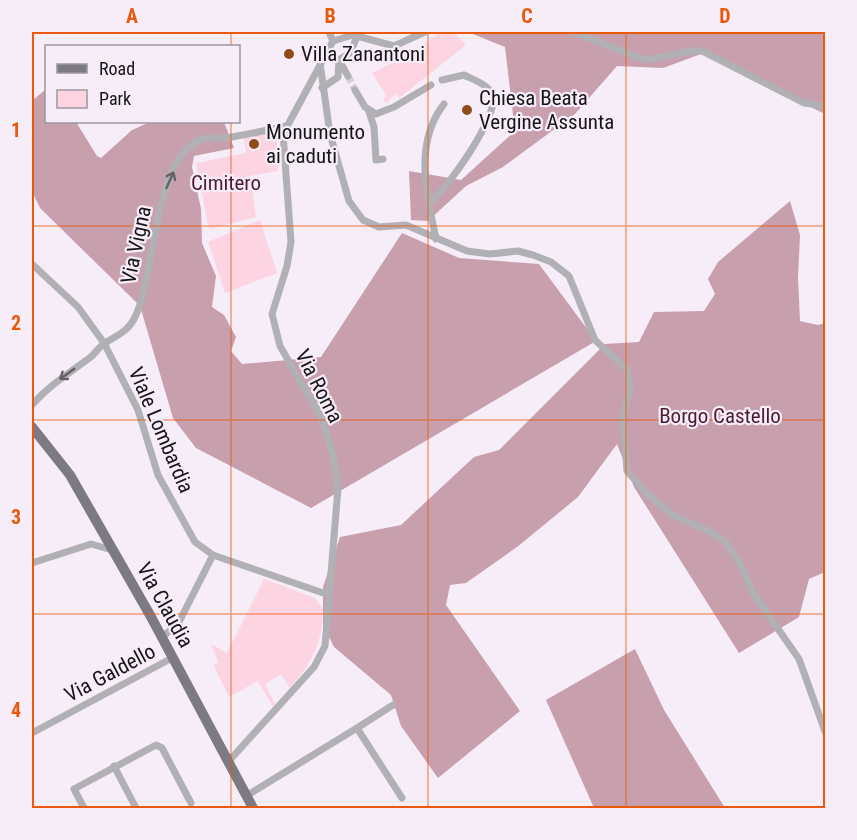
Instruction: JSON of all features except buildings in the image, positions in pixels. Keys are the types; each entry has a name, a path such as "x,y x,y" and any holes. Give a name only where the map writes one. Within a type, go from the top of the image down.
{"main road":[{"name":"Via Claudia","path":"32,427 70,475 162,637 253,808"}],"street":[{"path":"329,32 333,40 346,35 357,36 394,46 425,32"},
{"path":"573,32 645,60 702,51 804,103 825,106"},
{"path":"339,60 351,52 357,36"},
{"name":"Via Roma","path":"228,762 314,667 325,646 338,488 333,455 321,417 280,346 272,314 287,266 291,242 282,143 286,126 333,40"},
{"path":"339,60 348,76"},
{"path":"322,88 338,78 339,60"},
{"path":"320,63 322,88 332,141 349,201 357,215 370,225 406,225 467,251 490,254 518,251 533,255 551,262 569,276 595,340 627,370 630,389 623,417 627,471 648,495 674,516 707,530 726,542 740,564 753,593 800,660 825,734"},
{"path":"429,203 438,196 476,141 493,108 493,95 489,89 474,80 464,75 441,80"},
{"path":"369,112 383,113 431,85"},
{"path":"355,90 369,112 374,127 376,160 383,159"},
{"path":"436,239 424,156 437,112 444,104"},
{"name":"Via Vigna","path":"32,405 53,384 94,354 104,343 122,335 135,318 151,258 160,207 178,161 202,139 250,134 286,126"},
{"name":"Viale Lombardia","path":"32,264 78,307 104,343 138,410 158,475 195,542 213,555"},
{"path":"92,544 101,530"},
{"path":"32,563 92,544 113,551"},
{"path":"162,637 178,624 213,555 329,595"},
{"name":"Via Galdello","path":"32,733 172,658"},
{"path":"246,796 393,705"},
{"path":"357,728 402,798"},
{"path":"84,808 74,789 146,748 159,746 191,803"},
{"path":"114,766 136,808"}],"green space":[{"path":"441,32 453,32 466,45 399,98 395,94 387,103 383,100 386,95 372,73 413,52"},
{"path":"468,32 825,32 825,114 701,54 663,68 617,66 575,114 503,167 466,186 428,221 411,220 409,171 461,180 515,131 505,47"},
{"path":"45,90 45,123 77,123 97,156 101,158 132,130 148,123 224,123 234,148 194,156 192,167 201,209 202,243 216,276 212,307 224,315 236,337 231,351 242,364 321,357 402,233 459,258 539,264 596,341 311,508 196,448 173,418 140,306 40,208 32,191 32,101"},
{"name":"Cimitero","path":"279,130 278,171 250,176 256,217 209,229 196,163 246,153 244,138"},
{"name":"Borgo Castello","path":"790,201 800,235 798,278 800,321 818,325 826,323 825,572 809,579 799,617 739,653 634,487 617,444 578,497 517,547 466,583 450,585 446,605 520,711 438,778 401,726 391,695 334,647 323,625 323,587 340,537 401,525 474,457 499,450 605,344 639,342 654,312 704,311 715,294 708,279 718,262"},
{"name":"Cimitero","path":"260,220 277,273 225,293 208,242"},
{"path":"264,579 315,598 323,609 321,632 315,652 298,679 290,688 281,674 265,684 275,704 273,707 258,681 229,697 214,666 218,662 211,644 227,653"},
{"path":"635,649 664,710 725,808 594,808 546,700"}],"tunnel":[{"path":"348,76 355,90"}],"place":[{"name":"Villa Zanantoni","path":"289,54"},
{"name":"Chiesa Beata Vergine Assunta","path":"467,110"},
{"name":"Monumento ai caduti","path":"254,144"}]}
